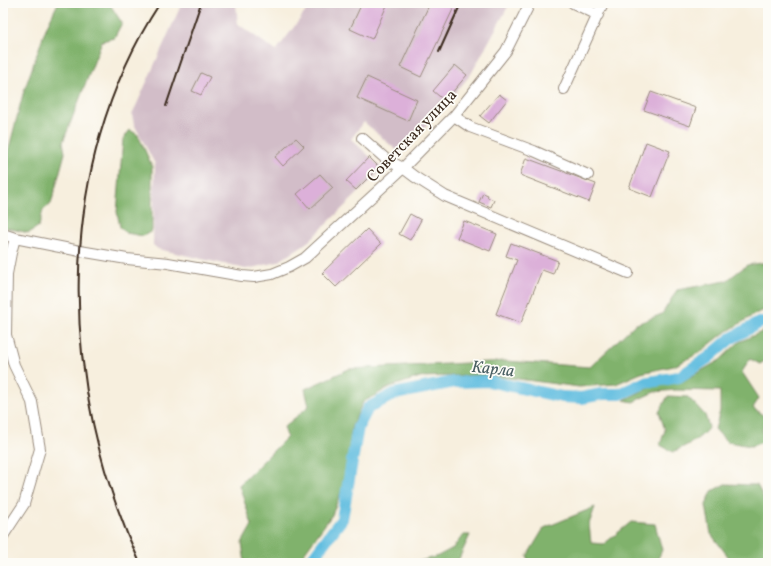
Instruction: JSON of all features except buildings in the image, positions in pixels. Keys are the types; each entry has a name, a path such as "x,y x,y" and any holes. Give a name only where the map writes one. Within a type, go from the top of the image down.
{"street":[{"name":"Советская улица","path":"3,234 80,251 127,259 168,263 242,276 272,274 289,267 305,258 403,168 454,116 506,51 530,3"},
{"path":"573,3 598,15"},
{"path":"564,90 604,3"},
{"path":"454,116 470,127 588,175"},
{"path":"362,138 387,160 403,168 414,177 445,196 628,274"},
{"path":"3,536 24,504 40,448 32,402 14,365 5,337 7,274 10,252 16,238"}],"shaded area":[{"path":"182,3 236,4 238,24 276,51 312,3 510,3 471,74 442,109 401,151 395,149 364,122 351,139 383,169 309,241 278,262 246,269 158,249 153,245 155,164 134,124 132,115"}],"green space":[{"path":"58,3 109,3 122,23 114,38 102,41 63,142 65,153 51,204 43,210 39,226 29,233 3,226 3,171 23,94 46,28"},
{"path":"130,130 138,135 152,166 152,231 143,236 126,233 120,227 117,212 123,139"},
{"path":"768,262 768,309 757,313 723,334 699,353 674,366 641,373 616,384 579,387 488,375 420,377 390,387 363,402 352,426 345,482 332,515 297,563 245,563 242,543 252,525 239,485 287,437 284,427 309,406 305,389 349,369 506,361 590,367 634,325 662,314 677,290 726,281 747,265"},
{"path":"768,329 768,339 764,343 768,350 768,359 760,364 750,359 742,372 759,398 753,408 767,418 762,431 766,441 751,446 727,442 715,429 720,411 720,391 676,390 654,392 633,402 624,400 650,387 683,381 720,360 739,342"},
{"path":"668,396 688,397 705,415 709,427 697,439 673,452 660,445 665,430 659,412"},
{"path":"725,484 757,485 768,506 768,563 736,563 730,559 711,534 706,505 712,491"},
{"path":"595,507 589,524 591,543 604,544 631,522 655,524 662,550 656,563 529,563 527,556 544,528"},
{"path":"463,535 470,535 457,563 413,563 438,556 453,548"}],"waterway":[{"name":"Карла","path":"309,563 342,519 358,427 368,408 394,394 454,382 488,381 562,397 582,398 602,394 620,394 644,383 679,377 708,358 730,339 759,323 768,321"}],"railway":[{"path":"140,563 113,495 93,425 82,352 79,279 85,207 100,136 125,68 160,3"},
{"path":"166,106 201,3"},
{"path":"439,52 461,3"}]}
